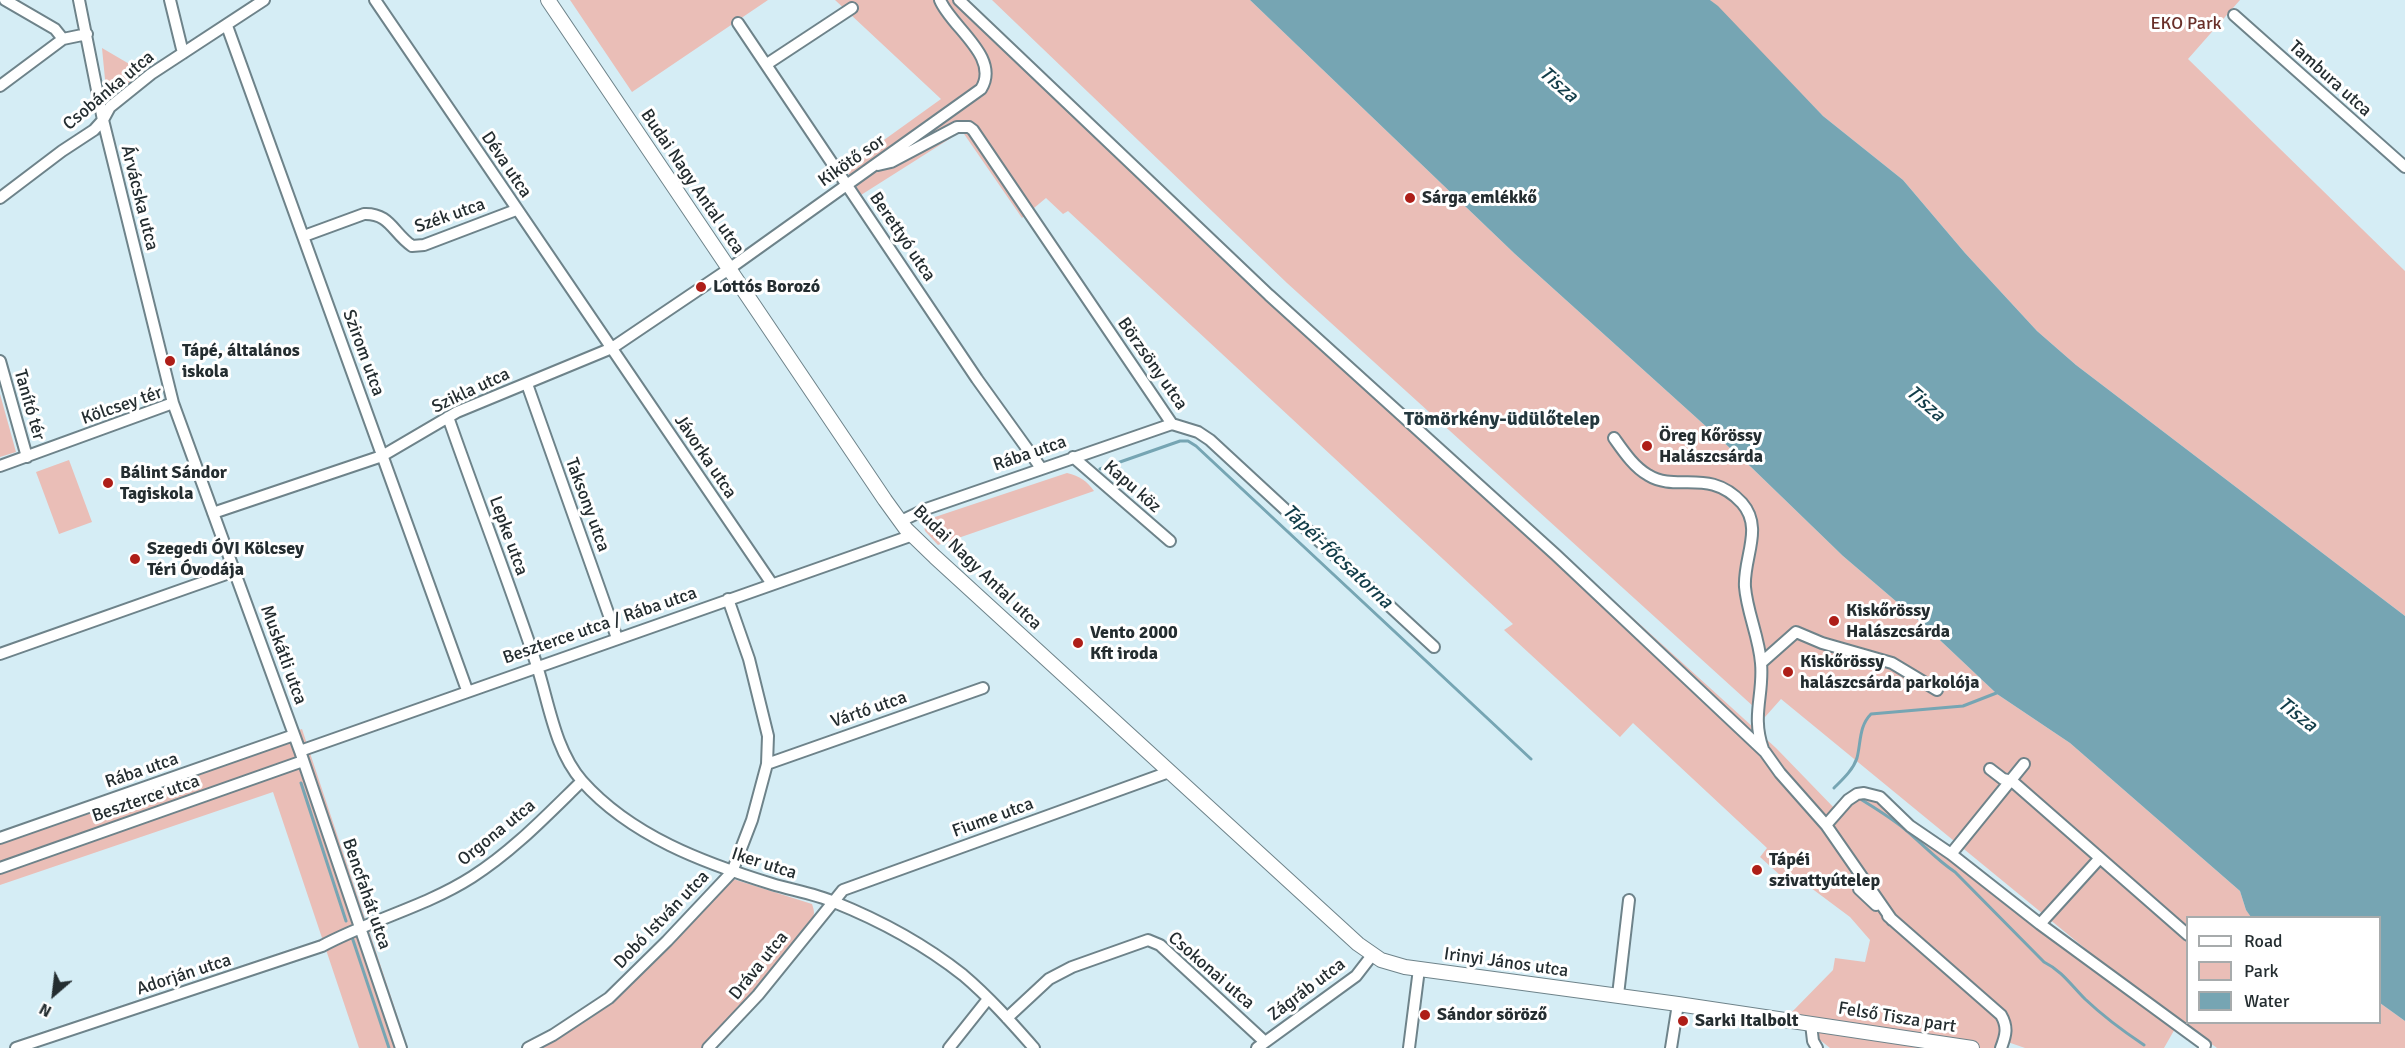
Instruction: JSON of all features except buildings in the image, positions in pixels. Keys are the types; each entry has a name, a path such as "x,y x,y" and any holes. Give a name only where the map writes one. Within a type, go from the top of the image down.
{"main road":[{"name":"Budai Nagy Antal utca","path":"548,0 729,269 901,521 913,535 1358,944 1391,963"},
{"name":"Irinyi János utca","path":"1391,963 1419,969 1814,1024"},
{"name":"Felső Tisza part","path":"1814,1024 1972,1048"}],"street":[{"path":"5,0 55,29 63,39"},
{"name":"Árvácska utca","path":"79,0 103,120 173,403"},
{"name":"Csobánka utca","path":"170,0 183,53"},
{"name":"Csobánka utca","path":"0,198 94,130 110,107 183,53 264,0"},
{"name":"Déva utca","path":"375,0 612,348"},
{"name":"Kikötő sor","path":"729,269 981,89 987,75 982,57 940,0"},
{"path":"959,0 1269,295 1556,555 1765,752 1826,825 1892,920"},
{"path":"766,64 852,8"},
{"name":"Tambura utca","path":"2234,15 2405,167"},
{"name":"Berettyó utca","path":"738,23 977,379 1041,468"},
{"name":"Szirom utca","path":"226,26 467,690"},
{"path":"0,86 63,39 87,34"},
{"name":"Börzsöny utca","path":"874,165 891,162 957,127 969,128 980,140 1172,424 1198,432 1210,440 1434,647"},
{"name":"Szék utca","path":"303,236 364,214 375,214 384,217 412,246 424,245 516,210"},
{"name":"Szikla utca","path":"213,513 382,456 448,417 486,399 612,348 729,269"},
{"name":"Jávorka utca","path":"612,348 772,584"},
{"name":"Tanító tér","path":"0,362 27,457"},
{"name":"Taksony utca","path":"527,384 617,638"},
{"name":"Kölcsey tér","path":"0,466 173,403 235,572"},
{"name":"Lepke utca","path":"448,417 537,667"},
{"name":"Rába utca","path":"901,521 926,509 1172,424"},
{"path":"1614,438 1630,459 1648,476 1662,481 1703,482 1725,489 1742,503 1750,514 1753,527 1744,584 1761,663 1756,717 1759,738 1765,752"},
{"name":"Kapu köz","path":"1073,457 1170,541"},
{"name":"Beszterce utca / Rába utca","path":"301,756 467,690 913,535"},
{"path":"0,654 235,572"},
{"name":"Muskátli utca","path":"235,572 301,756"},
{"name":"Dobó István utca","path":"528,1048 553,1035 609,998 732,872 752,820 767,764 768,736 761,705 728,599"},
{"path":"1761,663 1796,632 1822,643 1892,663 1937,690"},
{"name":"Iker utca","path":"537,667 556,732 566,755 582,781 620,814 645,832 693,856 732,872 832,901 917,943 963,975 1034,1048"},
{"name":"Vártó utca","path":"767,764 983,688"},
{"name":"Rába utca","path":"0,838 294,735"},
{"name":"Beszterce utca","path":"0,868 301,756"},
{"name":"Bencfahát utca","path":"301,756 401,1048"},
{"path":"1951,854 2024,764"},
{"path":"1990,770 2003,780 2012,781 2186,934"},
{"name":"Fiume utca","path":"832,901 843,890 1169,772"},
{"name":"Orgona utca","path":"361,929 472,877 517,843 582,781"},
{"path":"1826,825 1848,800 1857,794 1871,794 1880,797 1910,826 1951,854 2040,924 2168,1017 2205,1045 2204,1048"},
{"path":"2040,924 2099,859"},
{"path":"1859,889 2001,1015 2006,1023 2007,1031 2001,1048"},
{"path":"1618,996 1629,900"},
{"name":"Dráva utca","path":"708,1048 758,995 832,901"},
{"name":"Adorján utca","path":"16,1048 322,946 361,929"},
{"name":"Csokonai utca","path":"1007,1018 1048,980 1072,967 1148,940 1160,945 1261,1045"},
{"name":"Zágráb utca","path":"1261,1045 1356,976 1373,954"},
{"path":"1409,1048 1419,969"},
{"path":"949,1048 988,999"},
{"path":"1671,1048 1678,1004"},
{"path":"1814,1024 1813,1041 1817,1048"}],"green space":[{"path":"570,0 768,0 632,92"},
{"path":"835,0 954,0 1776,748 1839,813 1858,798 1876,799 2176,1027 2164,1048 2025,1048 1999,1039 1995,1048 1830,1048 1789,1015 1833,970 1835,958 1865,962 1870,940 1850,917 1787,870 1781,876 1760,857 1767,848 1633,723 1620,737 1504,630 1513,624 1068,211 1063,214 1046,198 1022,218 962,131 861,195 845,168 941,99"},
{"path":"992,0 1250,0 1515,254 1751,467 1843,556 1925,626 1997,694 2070,743 2240,891 2246,910 2251,916 2186,916 2186,1024 2381,1024 2381,1004 2405,1021 2405,1048 2217,1048 2115,973 1781,699 1765,717 1287,283"},
{"name":"EKO Park","path":"1710,0 2240,0 2188,59 2405,271 2405,616 2076,365 2037,331 1965,253 1903,180 1823,116"},
{"path":"102,48 143,72 107,100"},
{"path":"0,394 16,452 0,457"},
{"path":"69,460 92,522 59,534 36,472"},
{"path":"1067,473 1083,479 1094,491 938,545 925,531 924,526 929,519"},
{"path":"302,729 408,1048 359,1048 273,792 0,885 0,834"},
{"path":"733,879 812,904 814,913 809,924 783,960 702,1048 537,1048 610,1002"}],"water":[{"name":"Tisza","path":"1250,0 1710,0 1718,6 1823,116 1903,180 1965,253 2037,331 2076,365 2405,616 2405,1021 2381,1004 2381,916 2250,916 2240,891 2070,743 1997,694 1925,626 1843,556 1751,467 1515,254"}],"waterway":[{"name":"Tápéi-főcsatorna","path":"1100,469 1180,441 1188,441 1196,446 1531,759"},
{"path":"1834,788 1855,762 1862,729 1871,714 1963,706 1999,692"},
{"path":"301,783 346,921"},
{"path":"1862,800 1901,826 1955,872 2044,962 2061,974 2099,1012 2144,1045"},
{"path":"352,937 389,1048"}],"place":[{"name":"Sárga emlékkő","path":"1410,198"},
{"name":"Lottós Borozó","path":"701,287"},
{"name":"Tápé, általános iskola","path":"170,361"},
{"name":"Öreg Kőrössy Halászcsárda","path":"1647,446"},
{"name":"Bálint Sándor Tagiskola","path":"108,483"},
{"name":"Szegedi ÓVI Kölcsey Téri Óvodája","path":"135,559"},
{"name":"Kiskőrössy Halászcsárda","path":"1834,621"},
{"name":"Vento 2000 Kft iroda","path":"1078,643"},
{"name":"Kiskőrössy halászcsárda parkolója","path":"1788,672"},
{"name":"Tápéi szivattyútelep","path":"1757,870"},
{"name":"Sándor söröző","path":"1425,1015"},
{"name":"Sarki Italbolt","path":"1683,1021"}],"district":[{"name":"Tömörkény-üdülőtelep","path":"1502,420"}]}
